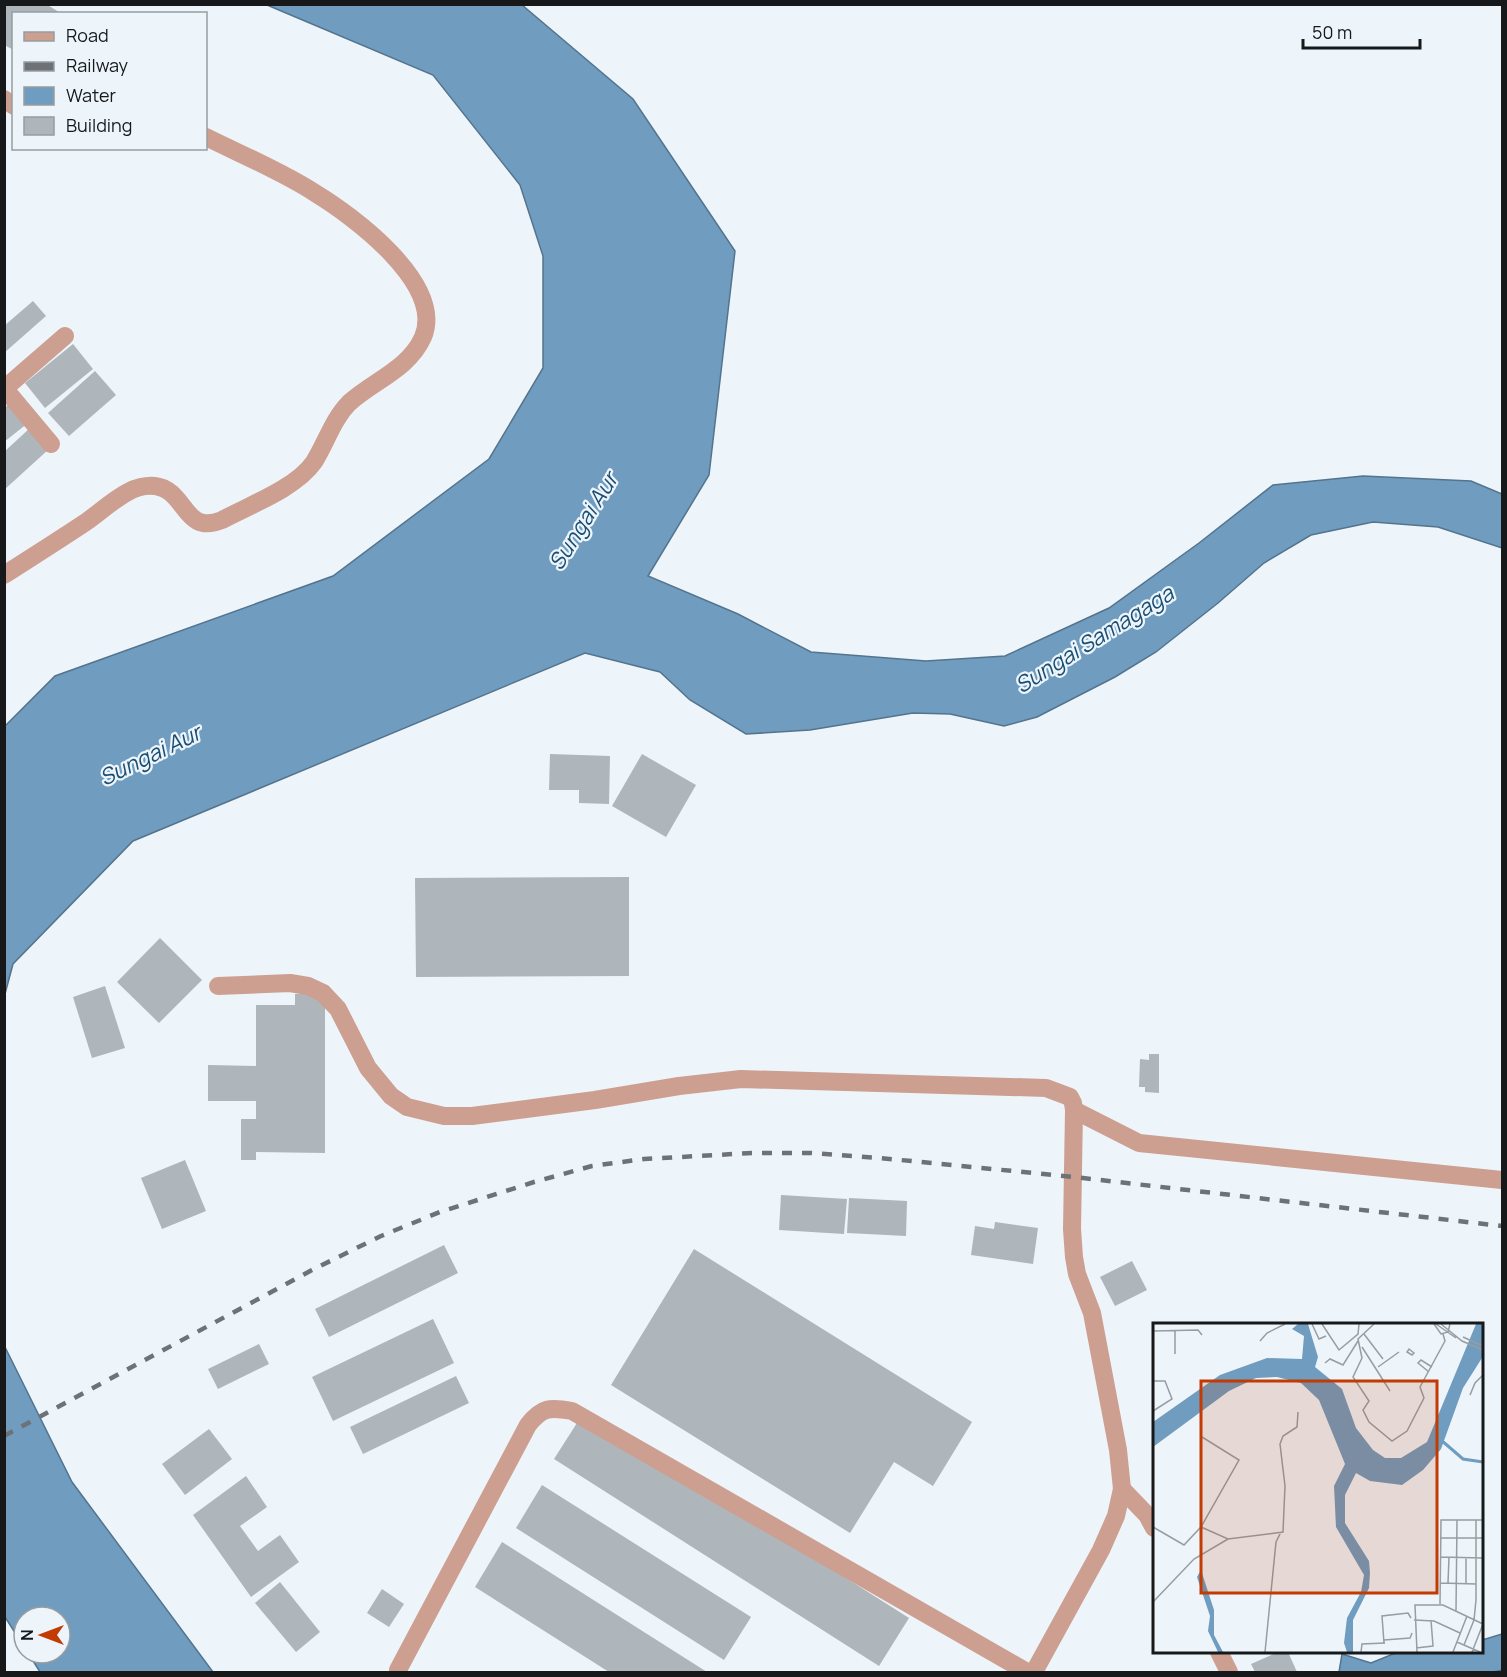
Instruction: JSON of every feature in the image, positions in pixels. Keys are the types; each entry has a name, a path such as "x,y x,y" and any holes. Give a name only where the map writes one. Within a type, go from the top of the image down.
{"lane":[{"path":"4,575 87,521 128,491 142,486 165,489 196,521 202,524 213,524 302,476 313,463 347,405 394,371 417,347 423,336 427,321 424,304 406,271 387,249 352,218 313,191 207,138"},
{"path":"51,444 5,389 65,336"},
{"path":"218,986 290,983 309,986 323,993 338,1009 368,1068 381,1086 407,1107 438,1115 472,1116 741,1078 1046,1088 1070,1097 1074,1110 1071,1229 1074,1257 1077,1274 1092,1313 1118,1450 1122,1489 1116,1516 1101,1550 1034,1672"},
{"path":"1074,1110 1139,1143 1503,1180"},
{"path":"398,1670 528,1425 535,1416 546,1409 557,1408 572,1411 1027,1672"},
{"path":"1122,1489 1147,1515 1153,1525"},
{"path":"1220,1653 1229,1672"}],"water":[{"path":"267,5 522,5 633,99 735,251 709,475 648,576 738,614 811,652 926,661 1005,656 1109,608 1199,543 1273,485 1363,476 1471,481 1502,494 1502,548 1438,527 1373,522 1311,535 1264,563 1156,652 1115,677 1037,717 1004,726 950,714 913,713 810,730 746,734 690,700 660,672 585,653 133,841 13,964 5,994 5,726 55,676 333,576 489,459 543,368 543,256 520,185 433,75"},
{"path":"4,1345 72,1482 213,1672 40,1672 36,1665 72,1665 72,1605 12,1605 12,1628 5,1617"},
{"path":"1502,1634 1502,1670 1493,1672 1339,1672 1342,1654 1371,1663 1396,1653 1483,1653 1483,1640"}],"building":[{"path":"4,4 46,4 59,12 12,12 12,49 4,45"},
{"path":"33,301 46,316 4,353 4,326"},
{"path":"73,344 93,369 45,408 25,383"},
{"path":"95,371 116,395 69,436 48,413"},
{"path":"11,403 28,423 4,442 4,408"},
{"path":"30,428 49,449 4,490 4,452"},
{"path":"550,754 610,756 609,804 579,803 579,790 549,790"},
{"path":"642,754 696,785 666,837 612,806"},
{"path":"629,877 629,976 416,977 415,878"},
{"path":"160,938 202,980 159,1023 117,982"},
{"path":"105,986 125,1048 92,1058 73,997"},
{"path":"295,994 325,994 325,1153 256,1152 256,1160 241,1160 241,1119 256,1119 256,1101 208,1101 208,1065 256,1066 256,1005 295,1005"},
{"path":"1149,1054 1159,1054 1159,1093 1145,1092 1145,1087 1139,1087 1140,1059 1149,1060"},
{"path":"185,1160 206,1211 162,1229 141,1178"},
{"path":"781,1195 847,1199 844,1234 779,1230"},
{"path":"849,1198 907,1201 906,1236 847,1233"},
{"path":"995,1222 1038,1228 1033,1264 971,1255 975,1226 994,1229"},
{"path":"444,1245 458,1273 329,1337 315,1309"},
{"path":"694,1249 972,1422 933,1486 894,1462 850,1533 611,1385"},
{"path":"1132,1261 1147,1290 1115,1306 1100,1277"},
{"path":"433,1319 454,1363 333,1421 312,1377"},
{"path":"259,1344 269,1364 218,1389 208,1369"},
{"path":"456,1376 469,1403 363,1454 350,1427"},
{"path":"584,1412 909,1618 879,1666 554,1459"},
{"path":"209,1429 232,1459 185,1495 162,1464"},
{"path":"246,1476 267,1507 240,1526 258,1551 280,1535 299,1562 251,1597 193,1515"},
{"path":"542,1485 751,1617 724,1660 516,1528"},
{"path":"502,1542 707,1672 609,1672 475,1587"},
{"path":"280,1582 320,1632 296,1652 255,1603"},
{"path":"382,1589 404,1604 389,1627 367,1613"},
{"path":"1276,1653 1288,1653 1297,1672 1255,1672 1251,1664"}],"railway":[{"path":"4,1436 312,1270 381,1236 440,1212 592,1166 644,1159 752,1153 811,1153 1074,1177 1502,1226"}],"water label":[{"name":"Sungai Aur","path":"583,521"},
{"name":"Sungai Samagaga","path":"1094,639"},
{"name":"Sungai Aur","path":"150,755"}]}
